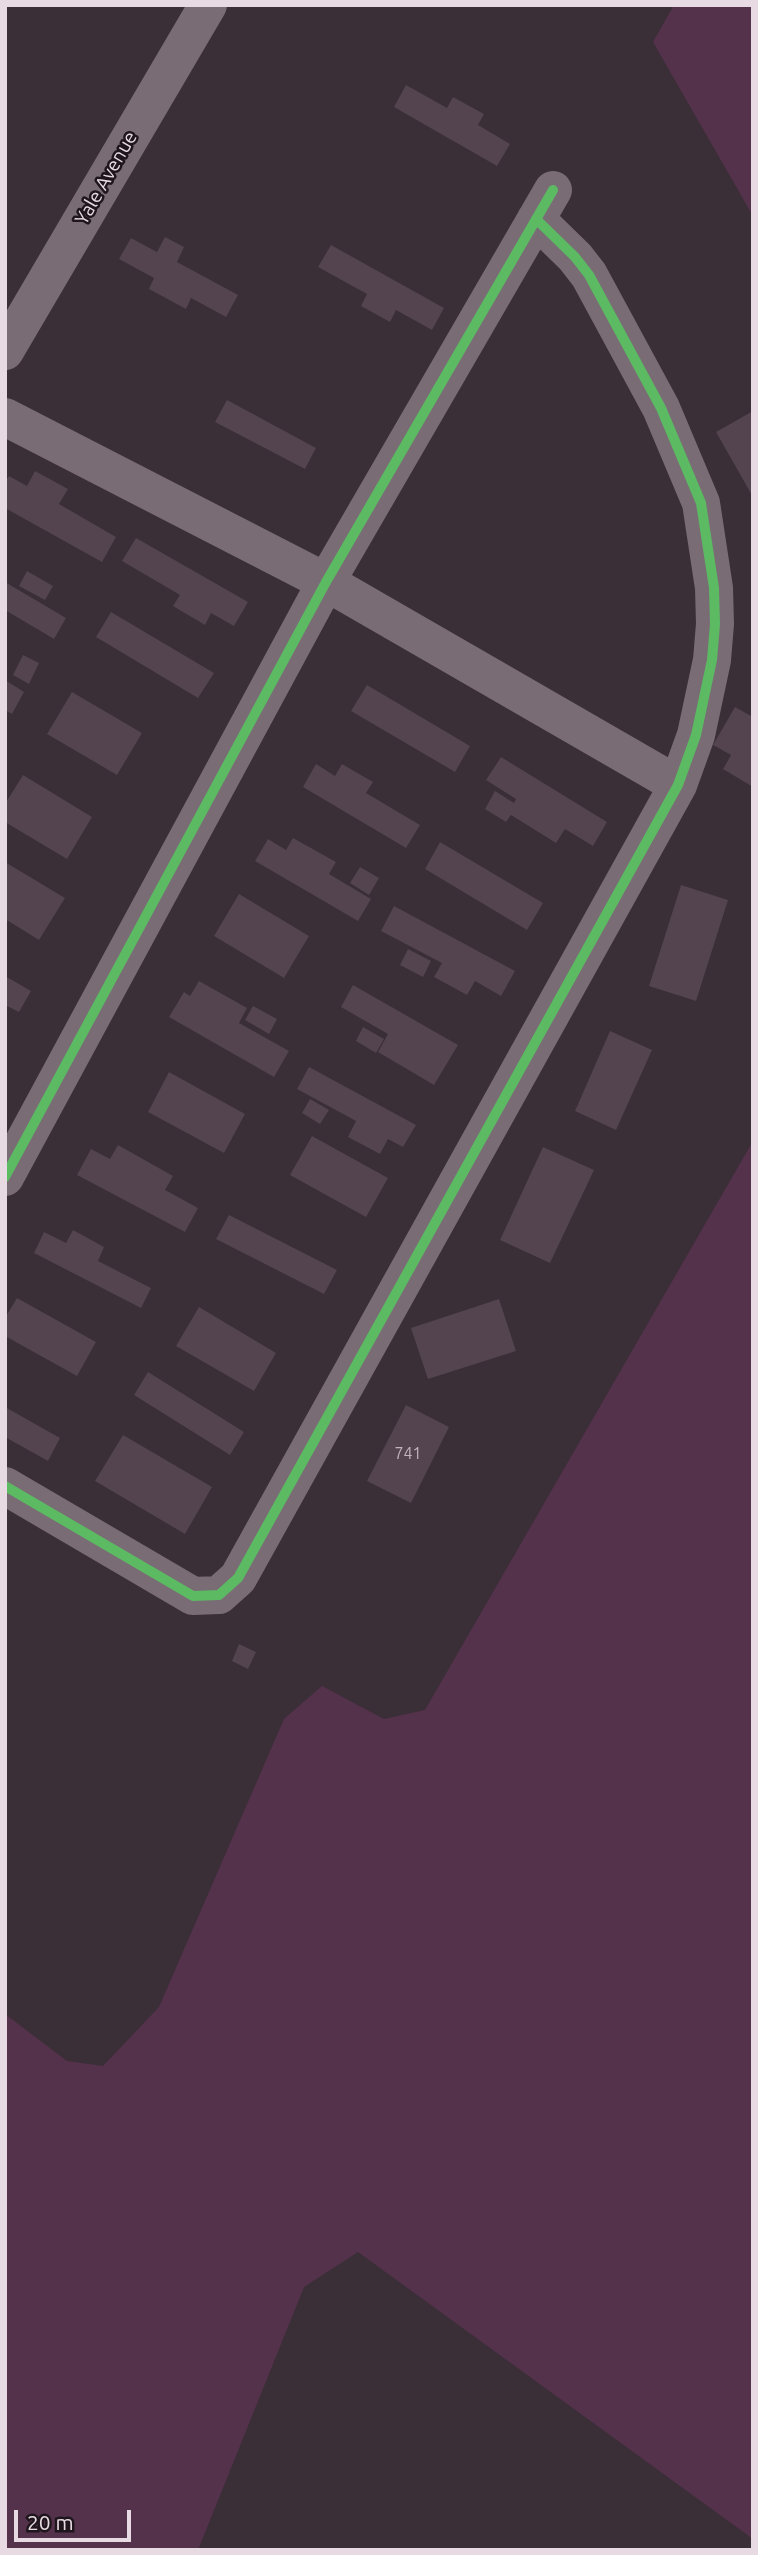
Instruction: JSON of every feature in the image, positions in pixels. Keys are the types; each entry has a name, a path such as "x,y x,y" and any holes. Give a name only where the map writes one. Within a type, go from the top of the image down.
{"street":[{"name":"Yale Avenue","path":"5,351 208,5"},
{"path":"5,1177 326,582 545,205 575,257 589,275 660,408 701,503 714,588 714,636 712,660 696,735 678,785 239,1578 219,1595 193,1596 5,1486"},
{"path":"5,417 326,582 678,785"}],"shaded area":[{"path":"674,5 753,5 753,216 653,42"},
{"path":"753,1141 753,2539 358,2252 304,2287 198,2550 5,2550 5,2014 67,2061 103,2066 159,2007 284,1719 322,1686 384,1719 425,1710"}],"building":[{"path":"406,85 447,108 453,97 484,114 478,125 510,144 497,166 394,107"},
{"path":"165,237 184,247 177,262 238,295 226,317 191,298 186,309 149,289 154,278 119,259 131,238 157,252"},
{"path":"331,245 444,308 432,330 396,310 390,322 361,306 367,294 318,267"},
{"path":"227,400 316,448 305,469 215,422"},
{"path":"753,411 753,497 716,432"},
{"path":"35,471 68,489 59,504 116,537 102,562 5,508 5,482 9,476 27,486"},
{"path":"136,538 248,602 234,626 211,613 205,625 173,606 180,595 122,561"},
{"path":"27,571 53,586 45,600 19,586"},
{"path":"5,582 66,618 54,639 5,610"},
{"path":"111,612 214,673 198,698 96,637"},
{"path":"23,655 39,663 29,684 13,675"},
{"path":"5,680 24,692 12,714 5,710"},
{"path":"367,685 470,746 455,772 351,711"},
{"path":"72,692 142,733 117,775 47,734"},
{"path":"735,707 753,717 753,787 723,769 731,755 713,745"},
{"path":"501,757 607,822 593,846 565,829 556,843 511,815 506,822 485,809 495,791 514,803 516,799 486,780"},
{"path":"316,764 335,776 342,764 373,782 366,793 420,825 406,848 303,787"},
{"path":"23,775 92,817 67,859 5,822 5,804"},
{"path":"293,838 336,862 329,874 371,899 358,921 255,861 268,839 286,850"},
{"path":"440,842 543,903 527,930 425,869"},
{"path":"5,862 65,898 39,940 5,919"},
{"path":"360,867 379,878 369,895 350,883"},
{"path":"681,885 728,900 696,1001 649,986"},
{"path":"239,894 309,936 284,978 214,936"},
{"path":"394,906 515,971 501,996 475,981 467,995 434,977 442,963 381,931"},
{"path":"408,949 431,961 423,977 400,965"},
{"path":"5,976 31,991 19,1012 5,1005"},
{"path":"199,981 247,1008 239,1023 289,1051 274,1077 169,1017 184,992 190,996"},
{"path":"353,985 458,1045 434,1085 378,1052 388,1034 341,1007"},
{"path":"253,1006 277,1019 269,1034 245,1020"},
{"path":"363,1027 384,1039 376,1053 356,1041"},
{"path":"610,1031 652,1050 616,1130 575,1111"},
{"path":"309,1067 416,1125 403,1147 388,1139 380,1154 348,1137 356,1121 297,1089"},
{"path":"169,1072 245,1114 224,1153 148,1112"},
{"path":"310,1099 329,1110 320,1124 302,1113"},
{"path":"312,1136 388,1178 366,1217 290,1175"},
{"path":"118,1145 173,1176 165,1190 198,1208 185,1232 77,1175 91,1149 110,1159"},
{"path":"543,1147 594,1170 550,1263 500,1240"},
{"path":"229,1215 337,1270 324,1294 216,1239"},
{"path":"73,1230 104,1247 98,1261 151,1288 141,1308 34,1253 44,1232 66,1243"},
{"path":"17,1298 96,1342 77,1376 5,1336 5,1318"},
{"path":"499,1299 516,1351 428,1379 411,1328"},
{"path":"199,1307 276,1353 254,1391 176,1346"},
{"path":"148,1372 244,1432 230,1455 134,1395"},
{"path":"406,1405 449,1427 411,1503 367,1481"},
{"path":"5,1407 60,1438 48,1461 5,1437"},
{"path":"123,1435 212,1487 185,1534 95,1481"},
{"path":"239,1644 256,1652 248,1669 232,1661"}],"cycle path":[{"path":"5,1177 326,582 553,190"},
{"path":"5,1486 193,1596 219,1595 238,1578 678,785 696,735 712,660 715,624 714,588 701,503 661,408 589,275 575,257 536,219"}]}
